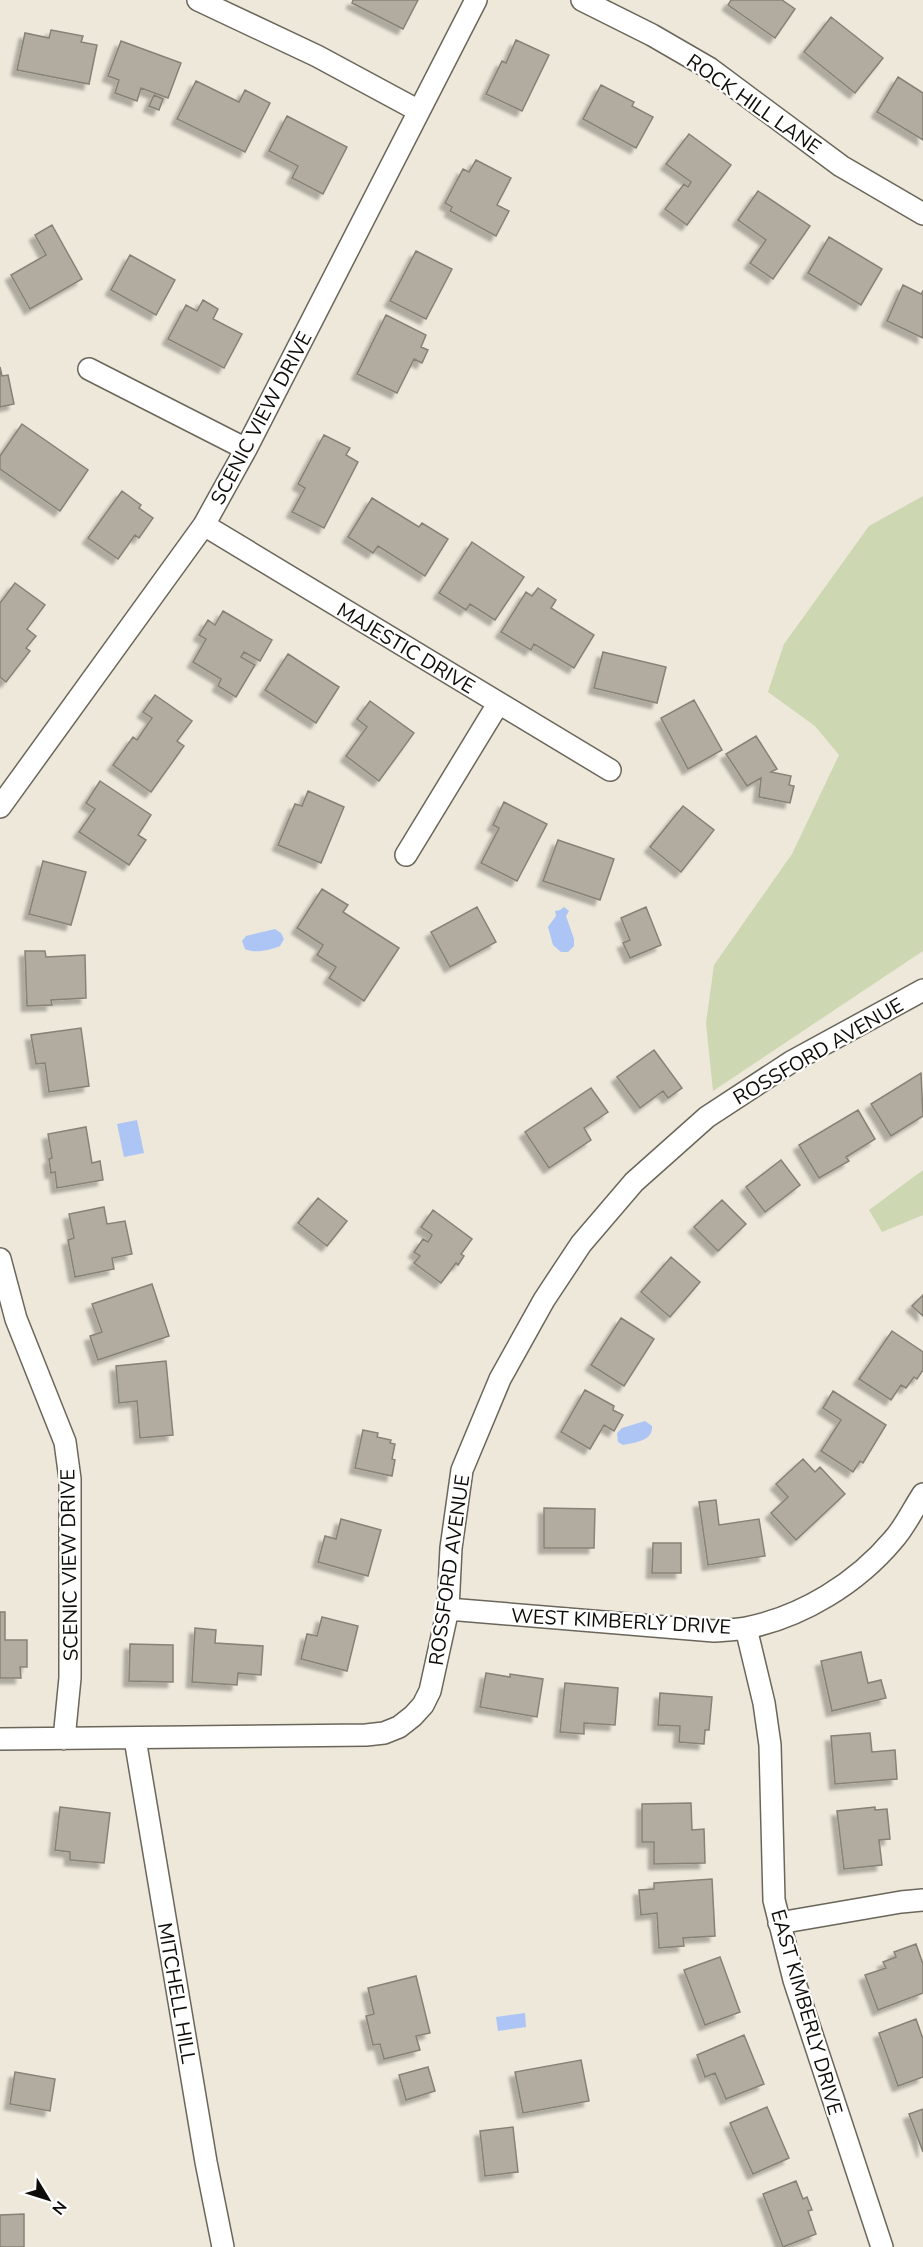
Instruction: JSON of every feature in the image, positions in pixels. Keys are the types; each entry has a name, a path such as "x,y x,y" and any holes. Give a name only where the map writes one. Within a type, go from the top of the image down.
{"street":[{"path":"198,0 317,56 419,111"},
{"name":"SCENIC VIEW DRIVE","path":"0,807 204,525 246,449 476,0"},
{"name":"ROCK HILL LANE","path":"582,0 652,34 709,68 841,166 923,214"},
{"path":"89,369 246,449"},
{"name":"MAJESTIC DRIVE","path":"204,525 610,770"},
{"path":"406,855 498,704"},
{"name":"ROSSFORD AVENUE","path":"0,1739 320,1737 384,1733 399,1727 413,1716 423,1705 430,1690 448,1609 453,1521 462,1470 500,1379 544,1300 581,1244 634,1182 707,1117 791,1062 923,990"},
{"name":"SCENIC VIEW DRIVE","path":"0,1259 16,1319 65,1442 70,1479 70,1678 64,1739"},
{"name":"WEST KIMBERLY DRIVE","path":"448,1609 705,1630 746,1628 778,1619 829,1596 864,1571 894,1540 923,1494"},
{"name":"EAST KIMBERLY DRIVE","path":"746,1628 764,1703 770,1745 774,1900 779,1923 794,1980 882,2247"},
{"name":"MITCHELL HILL","path":"135,1739 206,2162 223,2247"},
{"path":"779,1923 923,1900"}],"green space":[{"path":"923,496 923,951 713,1091 706,1023 714,965 792,854 839,755 815,726 768,692 784,644 869,526"},
{"path":"923,1170 923,1215 882,1232 869,1210"}],"water":[{"path":"564,907 569,911 566,916 574,939 574,946 568,952 561,952 553,945 548,927 556,916 555,911"},
{"path":"275,929 284,939 280,946 258,951 245,949 242,941 246,936"},
{"path":"137,1120 144,1153 124,1157 117,1124"},
{"path":"645,1421 652,1426 652,1431 647,1438 623,1445 618,1442 617,1433 622,1428"},
{"path":"525,2013 526,2027 498,2031 496,2017"}],"building":[{"path":"353,0 418,0 403,29 352,3"},
{"path":"731,0 782,0 795,9 775,38 728,5"},
{"path":"831,17 883,58 855,93 804,52"},
{"path":"51,30 83,36 81,42 97,45 89,84 17,70 25,33 49,38"},
{"path":"516,40 549,55 522,111 486,94 502,61 506,63"},
{"path":"121,41 181,63 168,98 141,88 137,101 115,93 119,80 108,76"},
{"path":"898,77 923,93 923,140 877,112"},
{"path":"196,81 239,102 245,90 270,103 245,152 177,119"},
{"path":"601,85 634,102 632,106 653,117 636,148 583,119"},
{"path":"154,95 163,99 159,110 149,106"},
{"path":"287,116 347,147 323,194 292,178 298,166 269,151"},
{"path":"689,134 731,165 687,225 665,209 684,184 688,187 691,182 666,164"},
{"path":"476,160 511,178 497,205 509,211 496,236 450,211 452,207 445,203 463,169 469,172"},
{"path":"758,191 810,226 773,279 750,263 766,240 738,220"},
{"path":"52,225 82,279 30,309 11,275 46,255 35,235"},
{"path":"829,237 882,269 861,305 808,273"},
{"path":"416,251 452,269 426,319 390,301"},
{"path":"130,255 175,280 156,315 111,290"},
{"path":"903,285 921,294 923,291 923,338 887,321"},
{"path":"203,300 218,309 213,319 242,334 224,368 168,339 186,305 197,311"},
{"path":"386,315 426,335 421,347 428,350 422,363 414,359 397,393 357,374"},
{"path":"0,367 2,376 8,375 14,404 0,407"},
{"path":"22,424 88,470 60,511 0,469 0,456"},
{"path":"324,435 350,448 346,455 358,462 324,528 292,512 305,488 298,484"},
{"path":"122,491 141,505 139,508 153,518 139,538 135,535 118,559 88,538"},
{"path":"372,498 419,527 422,523 448,539 425,576 378,546 373,553 348,537"},
{"path":"472,542 524,577 495,620 470,604 466,610 439,593"},
{"path":"15,583 45,605 27,629 36,636 26,648 30,651 6,682 0,677 0,603"},
{"path":"538,588 556,600 551,608 594,635 574,668 534,644 531,650 501,632 526,592 532,596"},
{"path":"223,611 272,640 260,661 244,652 241,657 255,665 236,697 218,686 221,679 193,662 206,639 199,635 208,620 215,625"},
{"path":"603,652 666,667 657,703 594,688"},
{"path":"288,654 339,687 316,723 265,690"},
{"path":"155,695 192,721 177,741 184,746 151,792 113,765 133,737 137,740 152,718 143,712"},
{"path":"694,700 722,750 688,769 661,718"},
{"path":"370,701 414,733 379,781 346,756 367,727 357,719"},
{"path":"756,736 777,769 771,772 791,776 789,785 794,786 790,803 759,797 761,778 747,786 726,754"},
{"path":"100,781 151,815 138,835 146,840 129,865 79,832 95,809 86,803"},
{"path":"308,791 344,807 321,863 278,845 295,804 302,806"},
{"path":"504,802 547,824 517,881 481,863 499,828 493,825"},
{"path":"683,806 714,830 681,872 650,847"},
{"path":"558,840 614,859 600,900 543,881"},
{"path":"43,861 86,872 71,925 29,914"},
{"path":"322,889 348,905 343,912 399,948 364,1001 329,978 336,967 317,955 323,945 297,928"},
{"path":"477,907 496,942 450,967 431,932"},
{"path":"646,907 661,945 630,958 623,943 630,940 621,918"},
{"path":"25,951 45,951 46,957 85,955 86,998 51,1000 52,1005 27,1006"},
{"path":"81,1028 89,1086 49,1092 45,1063 36,1064 31,1035"},
{"path":"654,1050 682,1088 668,1098 663,1091 640,1108 617,1077"},
{"path":"921,1073 923,1116 891,1136 871,1104"},
{"path":"591,1088 608,1112 584,1128 591,1140 549,1168 525,1132"},
{"path":"858,1110 875,1139 846,1157 849,1161 819,1178 799,1145"},
{"path":"86,1127 92,1163 100,1161 103,1180 57,1188 55,1172 51,1173 49,1159 52,1158 48,1134"},
{"path":"781,1160 800,1185 765,1212 746,1187"},
{"path":"318,1198 347,1221 327,1246 298,1223"},
{"path":"722,1200 746,1224 718,1251 694,1227"},
{"path":"104,1207 107,1224 125,1221 132,1254 112,1258 114,1269 75,1277 68,1240 74,1238 69,1214"},
{"path":"433,1210 472,1239 461,1254 464,1256 458,1265 456,1263 441,1283 414,1263 420,1256 414,1252 423,1239 428,1242 432,1235 421,1227"},
{"path":"671,1257 700,1282 670,1317 641,1292"},
{"path":"152,1284 169,1336 98,1360 90,1336 102,1332 92,1304"},
{"path":"923,1295 923,1316 912,1306"},
{"path":"621,1318 654,1339 624,1386 591,1365"},
{"path":"892,1331 923,1352 923,1370 917,1379 914,1377 906,1388 901,1385 891,1400 859,1379"},
{"path":"166,1361 173,1435 140,1438 137,1401 119,1403 116,1366"},
{"path":"585,1390 614,1406 613,1410 623,1415 614,1431 604,1425 590,1449 561,1432"},
{"path":"833,1391 886,1425 863,1463 860,1461 853,1472 821,1451 841,1420 823,1408"},
{"path":"363,1430 378,1433 377,1437 391,1440 390,1443 395,1444 392,1476 355,1468"},
{"path":"803,1459 815,1472 820,1467 845,1494 796,1540 771,1513 788,1497 776,1484"},
{"path":"716,1500 719,1525 759,1519 765,1556 708,1565 699,1502"},
{"path":"544,1508 595,1509 594,1548 544,1548"},
{"path":"341,1519 381,1530 368,1576 318,1562 325,1536 336,1539"},
{"path":"653,1543 681,1543 681,1573 652,1573"},
{"path":"0,1612 5,1612 5,1640 27,1640 27,1667 20,1667 21,1678 0,1678"},
{"path":"322,1617 358,1626 347,1671 301,1659 307,1634 317,1636"},
{"path":"195,1628 216,1630 215,1643 263,1646 261,1675 238,1673 237,1685 192,1682"},
{"path":"130,1644 173,1645 173,1682 129,1681"},
{"path":"861,1652 868,1683 881,1680 886,1698 832,1711 821,1661"},
{"path":"486,1673 543,1679 537,1717 480,1707"},
{"path":"565,1683 618,1688 615,1725 584,1723 584,1734 560,1732"},
{"path":"660,1693 712,1697 709,1730 705,1730 704,1744 679,1742 680,1726 658,1725"},
{"path":"870,1733 872,1752 895,1750 897,1779 835,1784 831,1736"},
{"path":"691,1803 692,1830 704,1829 705,1863 654,1864 654,1842 642,1842 642,1804"},
{"path":"60,1807 110,1813 104,1863 70,1860 70,1852 55,1850"},
{"path":"875,1807 875,1810 887,1809 890,1839 879,1840 882,1865 844,1869 837,1811"},
{"path":"712,1879 715,1936 683,1938 684,1946 659,1948 657,1913 641,1915 639,1890 654,1889 654,1883"},
{"path":"916,1944 923,1964 923,1993 878,2010 865,1975 886,1968 883,1962 896,1957 894,1952"},
{"path":"720,1957 740,2012 705,2025 684,1970"},
{"path":"416,1976 430,2033 416,2036 420,2050 384,2059 380,2044 373,2045 366,2016 374,2014 368,1988"},
{"path":"916,2019 923,2039 923,2077 898,2086 879,2033"},
{"path":"744,2035 764,2084 726,2099 715,2073 705,2077 697,2055"},
{"path":"581,2060 589,2101 523,2113 515,2072"},
{"path":"428,2067 435,2091 406,2100 399,2075"},
{"path":"15,2072 55,2079 50,2111 10,2104"},
{"path":"767,2107 789,2158 753,2174 730,2123"},
{"path":"923,2109 923,2152 909,2114"},
{"path":"513,2127 518,2172 485,2176 480,2131"},
{"path":"796,2181 803,2199 807,2197 812,2210 808,2211 816,2234 783,2247 763,2194"},
{"path":"24,2214 24,2247 0,2247 0,2215"}]}
